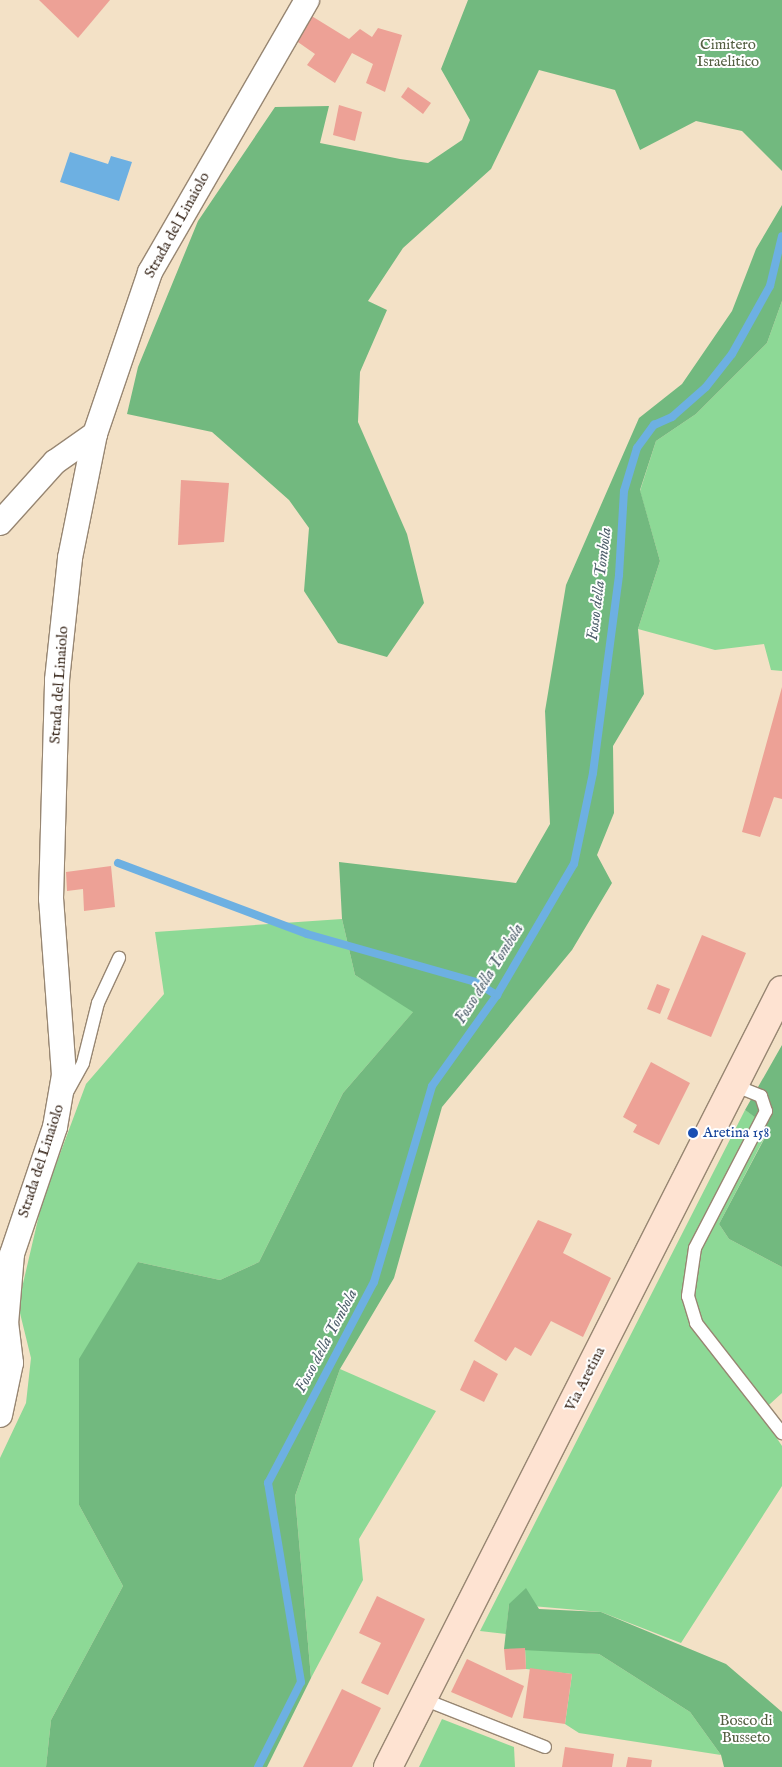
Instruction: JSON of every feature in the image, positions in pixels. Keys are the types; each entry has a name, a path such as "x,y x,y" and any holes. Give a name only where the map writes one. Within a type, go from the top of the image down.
{"main road":[{"name":"Via Aretina","path":"388,1767 736,1086 782,990"}],"street":[{"name":"Strada del Linaiolo","path":"0,1415 11,1363 6,1324 12,1254 61,1100 64,1074 52,899 57,680 70,558 95,434 150,272 307,0"},
{"path":"0,523 55,462 95,434"}],"lane":[{"path":"61,1100 83,1063 98,1002 119,958"},
{"path":"736,1086 761,1096 766,1111 695,1248 688,1296 696,1323 782,1434"},
{"path":"423,1699 545,1747"}],"green space":[{"name":"Cimitero Israelitico","path":"468,0 782,0 782,171 742,131 696,121 640,150 615,90 539,70 491,169 403,248 368,301 387,310 360,372 358,422 407,534 424,603 387,657 338,643 304,591 309,528 289,500 212,432 127,414 138,367 198,221 275,107 329,106 320,143 400,159 428,163 462,140 470,120 441,69"},
{"path":"782,205 782,301 767,343 696,414 656,441 640,490 660,561 638,629 644,694 613,746 614,813 597,855 612,883 572,950 442,1107 394,1278 340,1369 295,1496 311,1678 267,1767 46,1767 51,1720 123,1586 79,1505 79,1359 138,1262 220,1280 259,1262 343,1093 413,1012 355,975 342,919 339,862 516,883 550,824 545,711 566,585 639,418 682,384 732,311 756,249"},
{"path":"782,301 782,671 771,670 764,644 715,650 638,629 660,561 640,491 656,441 696,414 767,343"},
{"path":"342,919 355,975 414,1011 343,1093 259,1262 220,1280 138,1262 79,1505 123,1586 51,1720 46,1767 0,1767 0,1458 26,1403 31,1358 18,1305 42,1202 86,1084 164,994 155,932"},
{"path":"782,1045 782,1267 729,1239 719,1224 770,1128 745,1110"},
{"path":"745,1110 770,1127 719,1224 729,1239 782,1267 782,1393 760,1413 782,1446 782,1486 681,1643 601,1612 509,1604 506,1634 480,1631"},
{"path":"340,1369 436,1411 359,1539 363,1580 311,1678 295,1496"},
{"name":"Bosco di Busseto","path":"526,1588 539,1609 601,1612 726,1664 782,1712 782,1767 724,1767 721,1755 690,1712 599,1654 504,1649 509,1604"},
{"path":"525,1648 599,1654 690,1712 721,1755 579,1733 565,1724 572,1674 526,1669"},
{"path":"442,1719 514,1747 515,1767 419,1767"}],"water":[{"path":"70,152 108,164 111,156 132,162 119,201 60,182"}],"building":[{"path":"39,0 110,0 78,38"},
{"path":"310,15 349,39 360,29 372,37 378,28 402,35 385,92 366,83 373,64 352,53 335,83 307,65 315,54 295,40"},
{"path":"408,87 431,103 423,114 401,97"},
{"path":"339,105 362,112 355,141 333,135"},
{"path":"181,480 229,483 224,542 178,545"},
{"path":"782,687 782,799 774,797 760,837 742,832"},
{"path":"111,866 115,907 84,911 83,889 67,891 66,872"},
{"path":"702,935 746,953 711,1037 667,1019"},
{"path":"657,984 670,989 660,1014 647,1009"},
{"path":"651,1062 690,1083 659,1145 633,1132 637,1125 623,1117"},
{"path":"538,1220 572,1234 563,1253 611,1278 583,1337 551,1321 531,1356 515,1347 506,1361 474,1341"},
{"path":"474,1360 498,1374 484,1402 460,1390"},
{"path":"377,1596 425,1619 388,1695 361,1683 381,1643 359,1633"},
{"path":"525,1648 526,1669 506,1670 504,1649"},
{"path":"467,1659 524,1686 512,1718 451,1692"},
{"path":"530,1668 572,1674 565,1724 523,1718"},
{"path":"342,1689 381,1708 352,1767 303,1767"},
{"path":"565,1747 614,1754 612,1767 562,1767"},
{"path":"628,1757 652,1760 651,1767 626,1767"}],"waterway":[{"name":"Fosso della Tombola","path":"258,1767 301,1682 268,1483 374,1282 432,1086 497,995 574,864 593,773 619,575 624,491 637,448 654,425 672,417 706,387 732,354 770,286 782,236"},
{"path":"118,863 307,934 475,982 497,995"}],"place":[{"name":"Aretina 158","path":"693,1133"}]}
